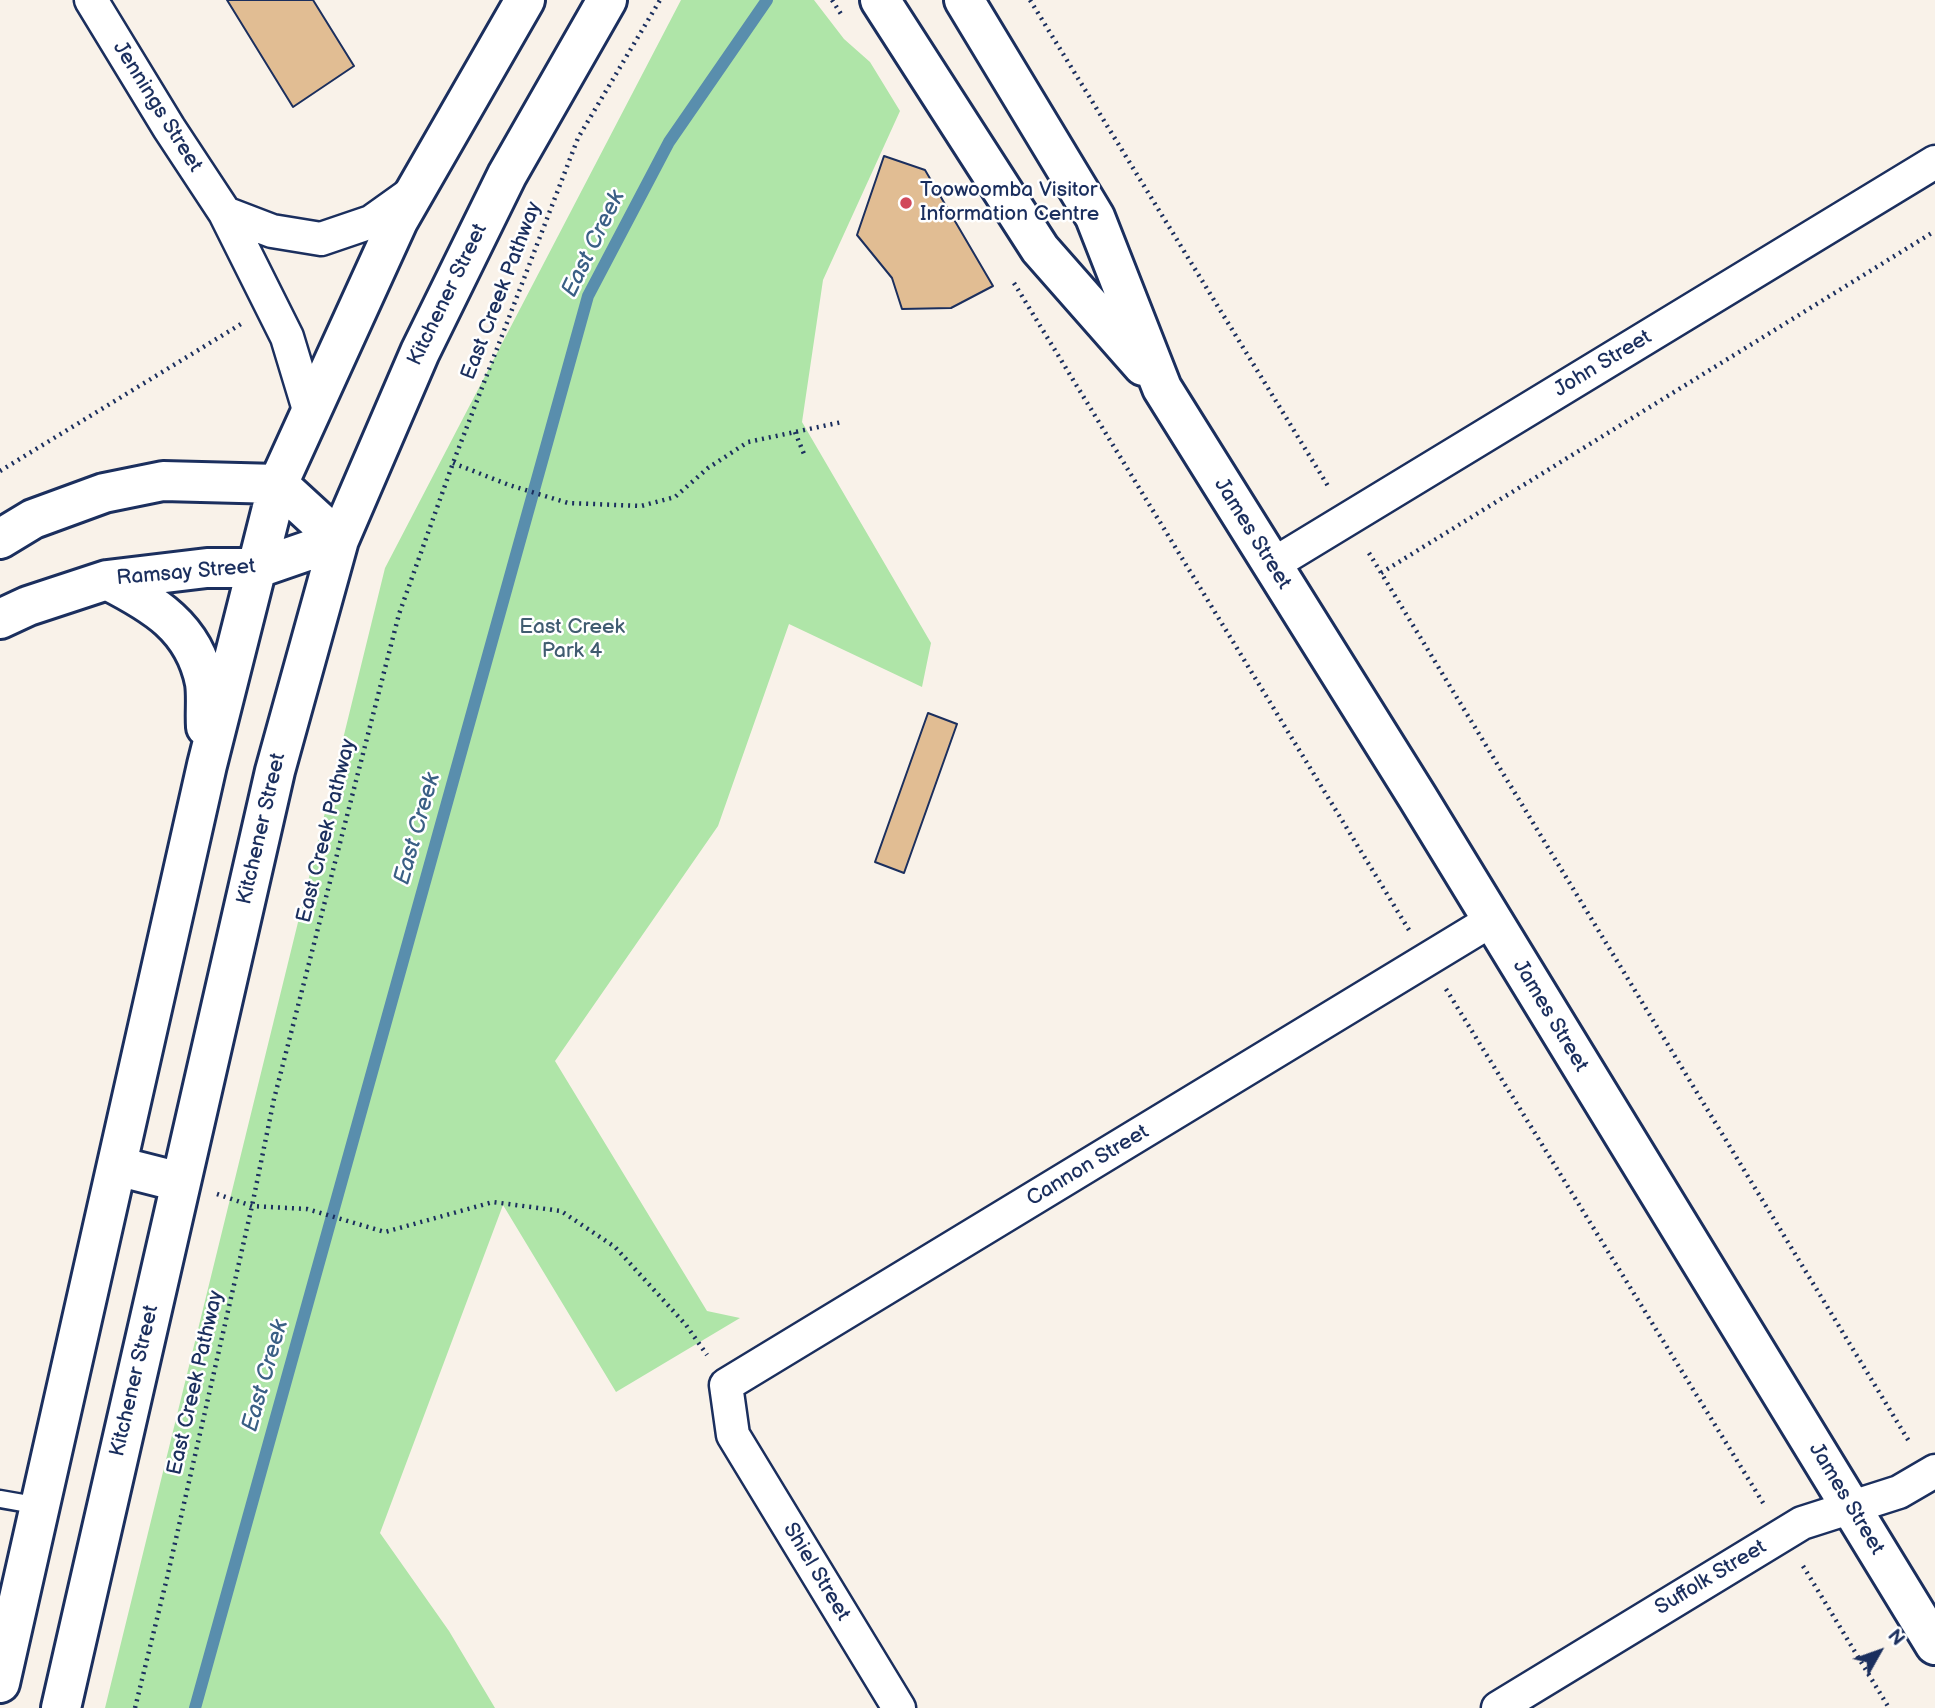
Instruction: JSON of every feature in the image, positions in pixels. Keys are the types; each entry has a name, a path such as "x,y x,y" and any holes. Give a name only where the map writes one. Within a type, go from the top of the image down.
{"main road":[{"path":"0,1683 207,765 278,484 398,221 525,0"},
{"name":"Kitchener Street","path":"61,1708 275,771 339,540 419,352 501,187 607,0"},
{"name":"James Street","path":"880,0 1040,248 1162,388 1492,920 1935,1645"},
{"name":"James Street","path":"964,0 1095,217 1162,388"},
{"path":"0,539 33,519 104,493 163,481 278,484 339,540"},
{"name":"Ramsay Street","path":"0,619 28,606 107,580 207,568 258,568 339,540"},
{"path":"107,580 147,601 177,625 192,646 205,684 207,765"},
{"path":"117,1166 180,1182"}],"street":[{"name":"Jennings Street","path":"91,0 169,128 225,213 287,337 310,413"},
{"name":"John Street","path":"1272,565 1935,162"},
{"path":"225,213 272,231 321,239 371,222 418,188"},
{"name":"Cannon Street","path":"726,1385 1492,920"},
{"name":"Shiel Street","path":"726,1385 733,1435 899,1708"},
{"name":"Suffolk Street","path":"1498,1708 1802,1523 1899,1492 1935,1471"}],"lane":[{"path":"0,1499 40,1506"}],"path":[{"name":"East Creek Pathway","path":"135,1708 252,1206 274,1099 398,614 578,138 660,0"},
{"path":"832,0 844,18"},
{"path":"1030,0 1328,486"},
{"path":"1381,573 1935,231"},
{"path":"1014,283 1412,933"},
{"path":"0,471 271,306"},
{"path":"453,463 509,485 568,503 641,506 675,496 708,468 748,442 842,422"},
{"path":"795,432 804,454"},
{"path":"1369,553 1911,1444"},
{"path":"1446,988 1765,1506"},
{"path":"252,1206 307,1209 385,1232 426,1223 492,1202 561,1211 615,1247 686,1325 726,1385"},
{"path":"1803,1566 1889,1708"}],"green space":[{"name":"East Creek Park 4","path":"681,0 814,0 844,39 870,62 900,111 823,280 802,422 931,643 922,687 789,624 718,826 555,1061 707,1311 740,1318 616,1392 503,1205 380,1533 449,1631 495,1708 105,1708 385,568"}],"building":[{"path":"227,0 313,0 354,66 293,107"},
{"name":"Toowoomba Visitor Information Centre","path":"884,156 925,170 993,286 951,308 902,309 892,278 857,235"},
{"path":"928,713 957,724 904,873 875,862"}],"waterway":[{"name":"East Creek","path":"195,1708 588,296 669,142 767,0"}],"place":[{"name":"Toowoomba Visitor Information Centre","path":"906,203"}]}
